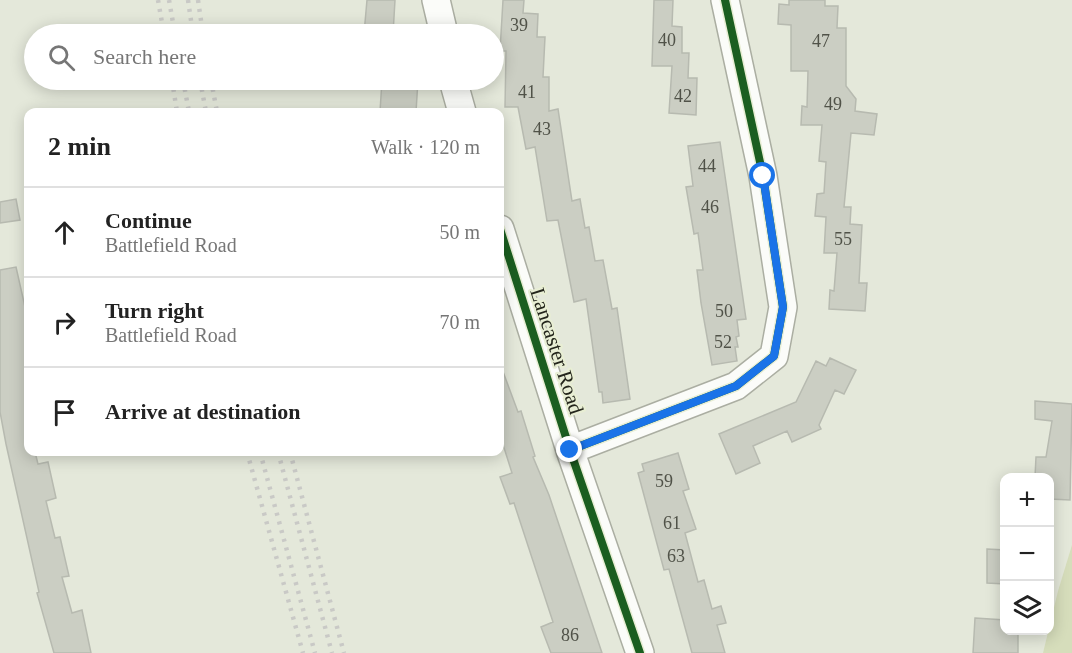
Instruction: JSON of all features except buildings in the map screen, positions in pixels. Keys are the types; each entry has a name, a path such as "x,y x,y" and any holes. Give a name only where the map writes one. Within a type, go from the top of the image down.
{"street":[{"path":"436,0 442,24"},
{"path":"570,450 736,386 774,356 783,307 763,176 725,0"},
{"path":"456,90 461,108"},
{"name":"Lancaster Road","path":"504,242 570,450 640,653"}],"green space":[{"path":"1072,545 1072,653 1043,653 1047,635 1054,635 1054,608"}],"railway":[{"path":"158,0 162,24"},
{"path":"169,0 173,24"},
{"path":"188,0 192,24"},
{"path":"198,0 202,24"},
{"path":"174,90 176,108"},
{"path":"185,90 188,108"},
{"path":"202,90 205,108"},
{"path":"213,90 216,108"},
{"path":"248,456 303,653"},
{"path":"261,456 315,653"},
{"path":"279,456 332,653"},
{"path":"291,456 344,653"}],"cycle path":[{"path":"570,450 736,386 774,356 783,307 763,176 725,0"},
{"path":"504,242 570,450 640,653"}],"route":[{"path":"570,450 736,386 774,356 783,307 763,176"}]}
